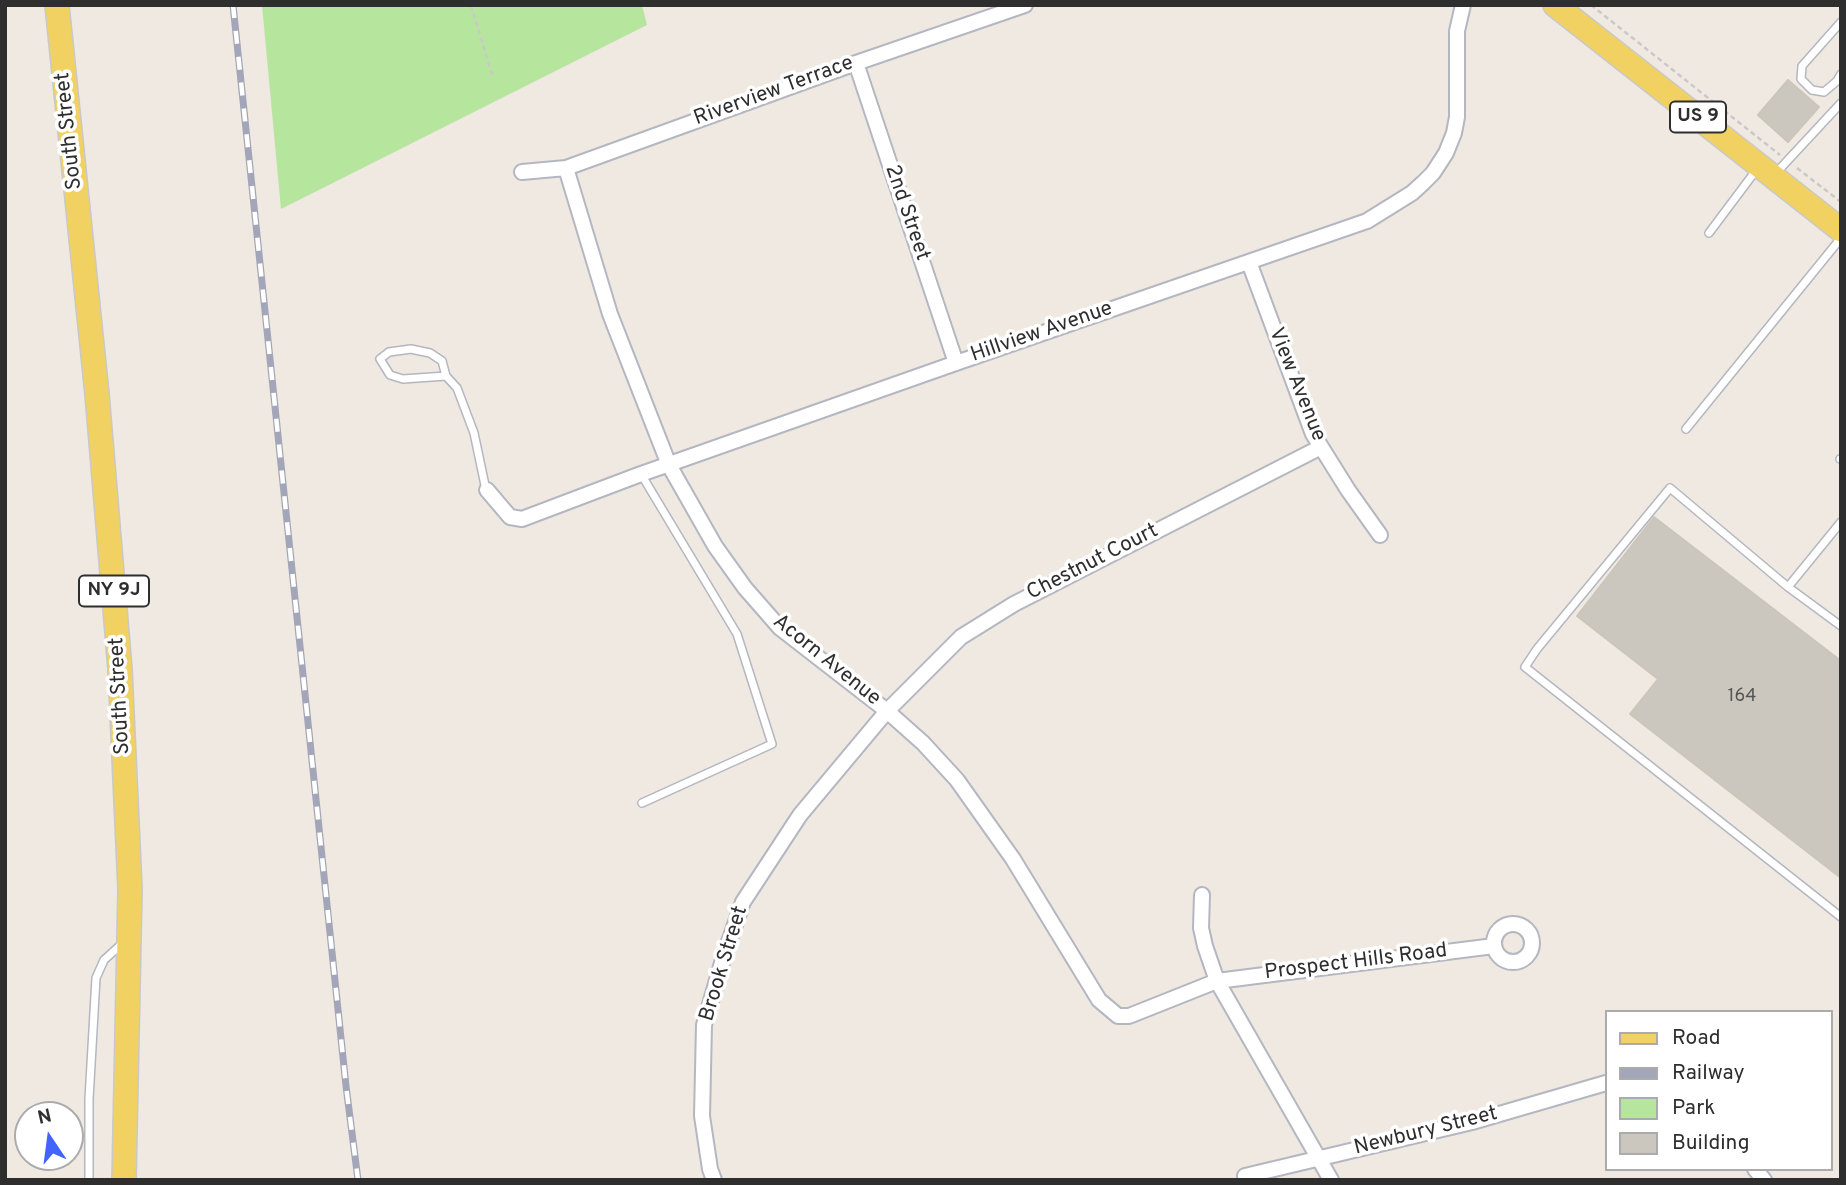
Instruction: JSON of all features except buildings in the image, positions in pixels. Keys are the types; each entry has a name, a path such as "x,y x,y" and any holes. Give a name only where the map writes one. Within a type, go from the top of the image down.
{"main road":[{"name":"South Street","path":"57,5 99,419 120,669 130,889 124,1180"},
{"name":"US 9","path":"1555,5 1774,168 1841,230"}],"street":[{"name":"Riverview Terrace","path":"522,172 566,168 1025,5"},
{"name":"Hillview Avenue","path":"487,491 510,517 517,520 956,363 1367,221 1412,193 1433,173 1446,153 1456,125 1457,31 1463,5"},
{"name":"2nd Street","path":"856,63 956,363"},
{"name":"Acorn Avenue","path":"566,168 610,314 669,465 715,545 745,589 780,628 887,711 923,743 957,780 1013,859 1099,1000 1118,1016 1139,1012 1217,981"},
{"name":"View Avenue","path":"1249,262 1304,415 1348,490 1380,535"},
{"name":"Chestnut Court","path":"887,711 961,637 993,617 1321,447"},
{"name":"Brook Street","path":"714,1180 702,1116 704,1025 736,919 743,902 800,815 887,711"},
{"path":"1202,895 1201,928 1217,981 1331,1180"},
{"name":"Prospect Hills Road","path":"1217,981 1494,946"},
{"name":"Newbury Street","path":"1245,1176 1472,1122 1604,1084"}],"lane":[{"path":"1841,22 1802,65 1801,79 1812,90 1824,92 1841,74"},
{"path":"1709,233 1841,103"},
{"path":"1686,429 1841,237"},
{"path":"446,376 403,379 390,375 380,359 388,352 411,349 430,353 442,361 446,376 457,388 474,433 487,491"},
{"path":"641,474 737,634 772,744 642,803"},
{"path":"1841,626 1788,587 1670,488 1525,667 1841,917"},
{"path":"1788,587 1841,522"},
{"path":"89,1180 89,1099 96,978 104,960 129,939"}],"path":[{"path":"471,5 493,78"},
{"path":"1591,5 1774,168 1841,202"}],"green space":[{"path":"262,5 642,5 647,25 281,209"}],"railway":[{"path":"233,5 358,1180"}]}
